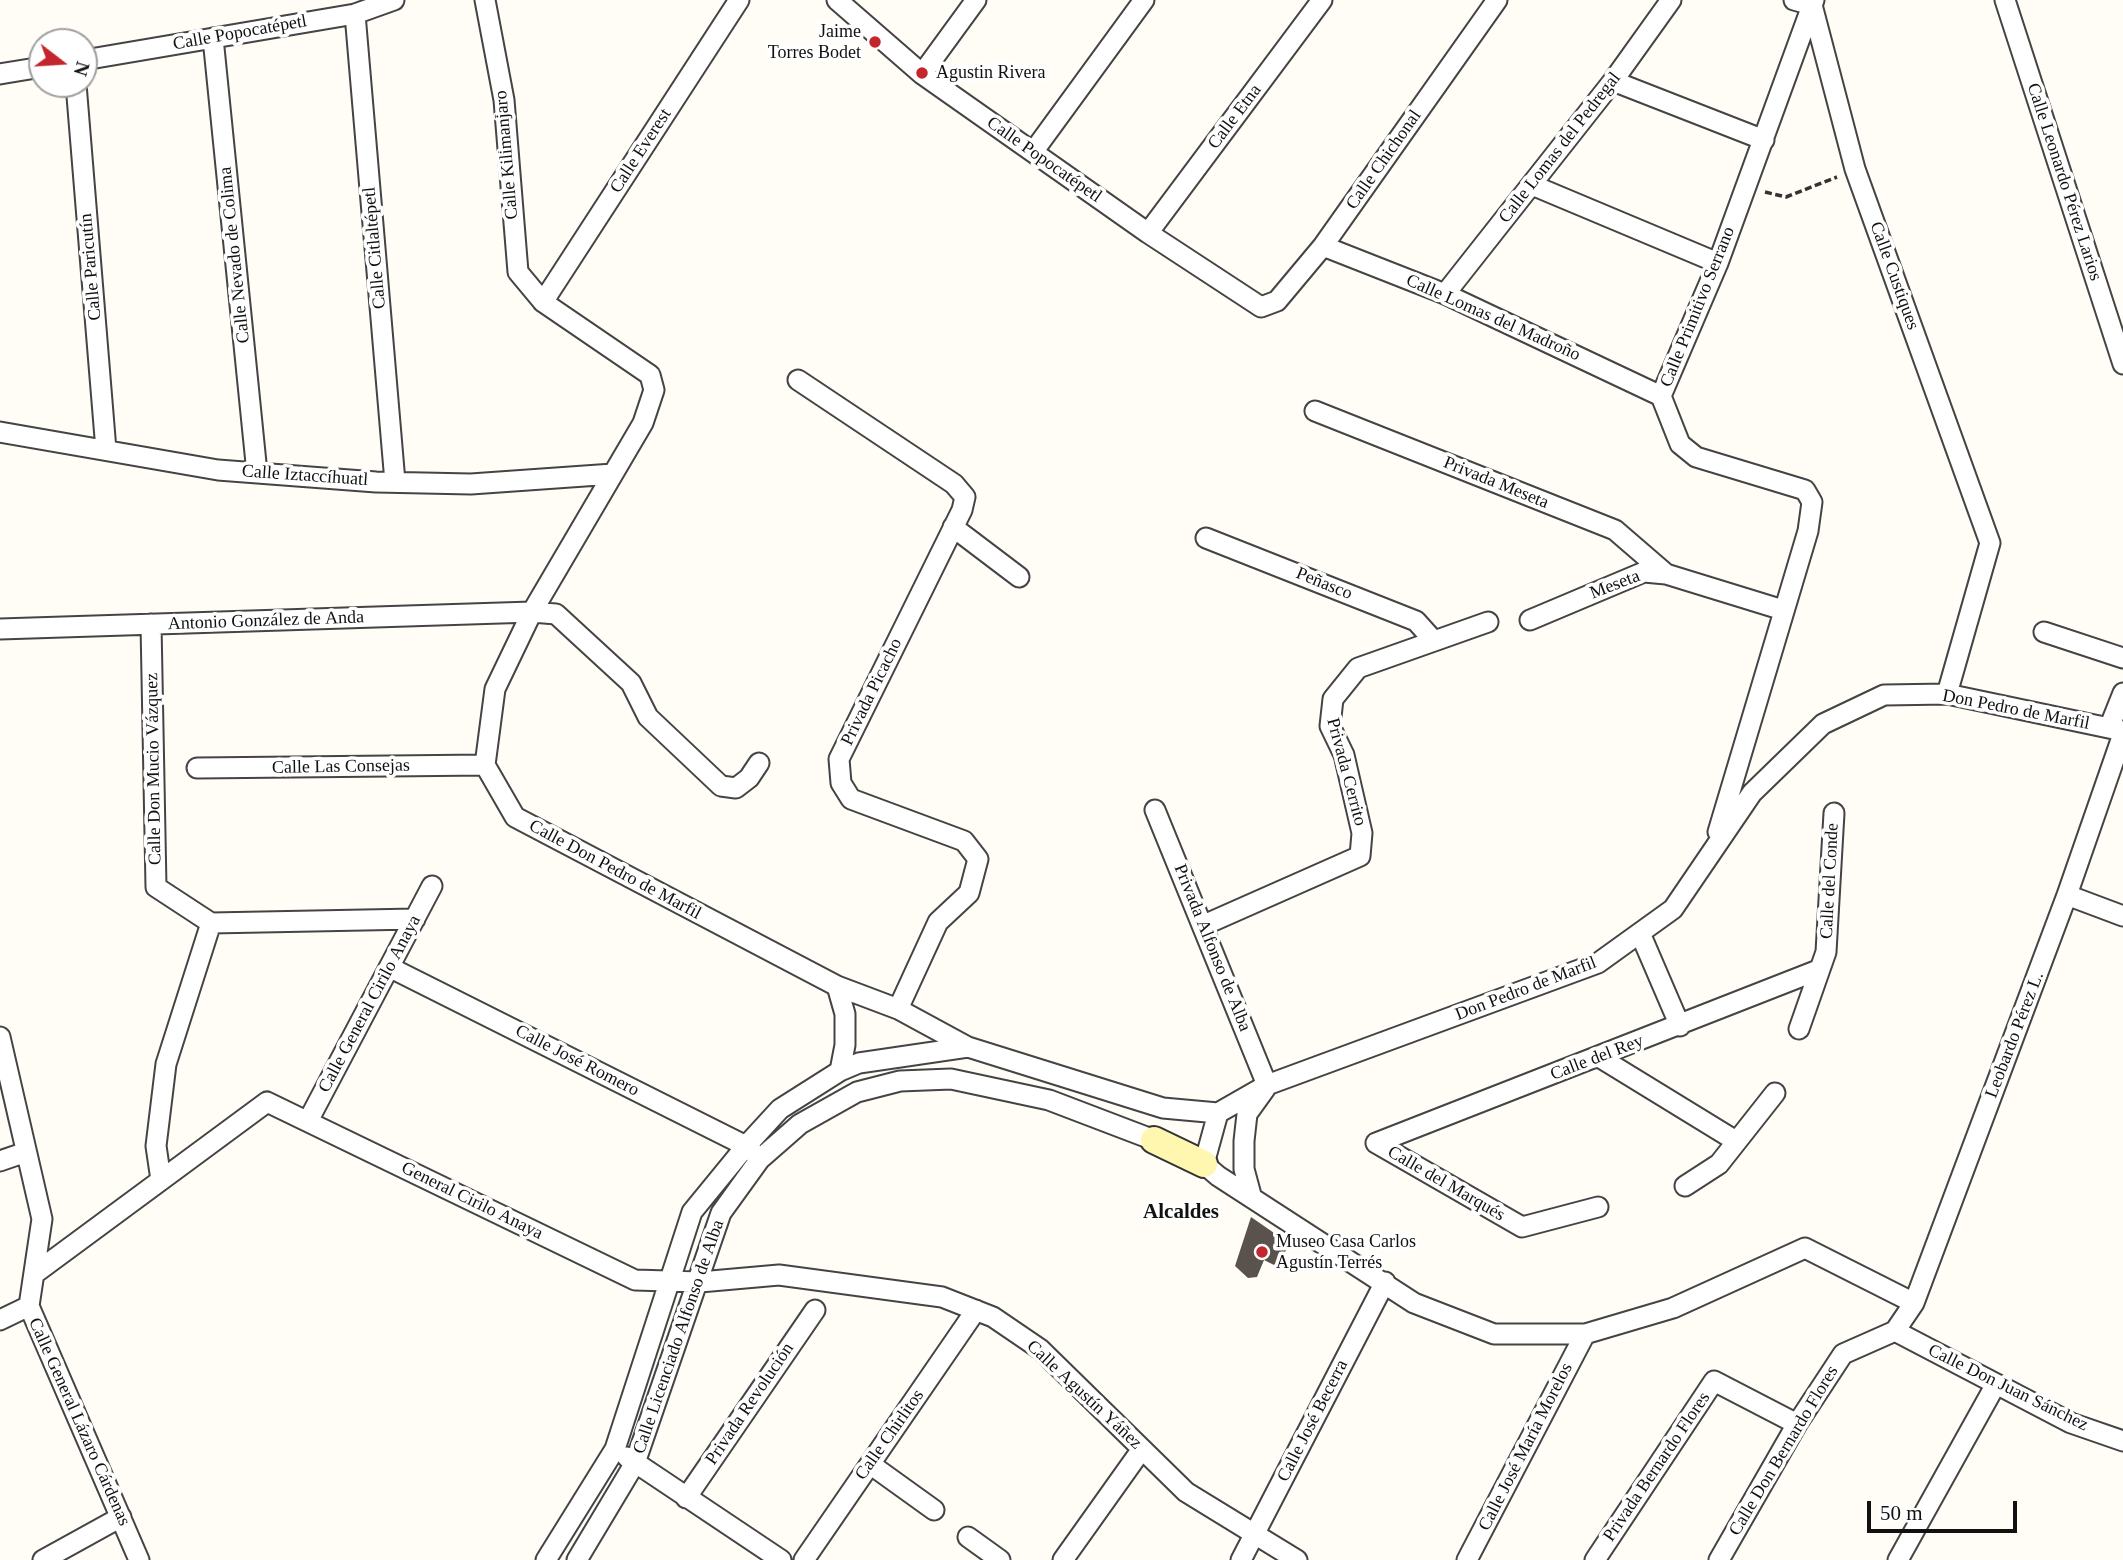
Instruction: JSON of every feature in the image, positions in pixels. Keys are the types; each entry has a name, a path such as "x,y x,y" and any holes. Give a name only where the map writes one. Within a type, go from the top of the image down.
{"street":[{"name":"Calle Popocatépetl","path":"98,58 355,14 394,0"},
{"name":"Calle Kilimanjaro","path":"485,0 504,100 518,272 543,302 650,375 654,383 651,404 612,474"},
{"name":"Calle Everest","path":"543,302 739,0"},
{"name":"Calle Popocatépetl","path":"836,0 922,74 1148,233 1261,307"},
{"path":"922,74 976,0"},
{"path":"1032,152 1144,0"},
{"name":"Calle Etna","path":"1148,233 1322,0"},
{"name":"Calle Chichonal","path":"1261,307 1276,301 1323,246 1497,0"},
{"name":"Calle Lomas del Pedregal","path":"1446,294 1613,81 1671,0"},
{"name":"Calle Leonardo Pérez Larios","path":"2005,0 2123,364"},
{"name":"Calle Primitivo Serrano","path":"1712,851 1808,531 1812,502 1805,490 1696,457 1680,444 1661,396 1718,262 1764,140 1807,2"},
{"name":"Calle Custiques","path":"1807,2 1855,169 1990,542 1947,694"},
{"name":"Calle Citlaltépetl","path":"355,14 395,482"},
{"name":"Calle Nevado de Colima","path":"213,38 257,473"},
{"path":"0,74 28,69"},
{"path":"1613,81 1764,140"},
{"name":"Calle Paricutín","path":"77,98 106,450"},
{"path":"1532,185 1718,262"},
{"name":"Calle Lomas del Madroño","path":"1323,246 1446,294 1661,396"},
{"name":"Privada Picacho","path":"798,380 964,493 966,500 839,759 841,783 851,799 964,841 978,859 969,893 938,922 898,1009"},
{"name":"Privada Meseta","path":"1315,411 1615,530 1666,573"},
{"name":"Calle Iztaccíhuatl","path":"0,432 218,470 257,473 471,484 612,474"},
{"path":"485,765 495,689 531,612 612,474"},
{"path":"953,527 1020,577"},
{"name":"Peñasco","path":"1206,538 1416,621 1434,641"},
{"name":"Meseta","path":"1530,620 1644,572 1666,573 1783,610"},
{"name":"Antonio González de Anda","path":"0,629 531,612 556,614 631,683 648,716 721,786 736,788 749,778 759,763"},
{"name":"Privada Cerrito","path":"1204,925 1360,856 1362,833 1343,755 1330,726 1333,699 1358,668 1488,622"},
{"name":"Calle Don Mucio Vázquez","path":"151,624 156,887 211,923"},
{"path":"2044,632 2123,658"},
{"name":"Don Pedro de Marfil","path":"1218,1113 1267,1086 1598,963 1673,909 1752,793 1823,724 1884,695 1947,694 2118,731"},
{"path":"2118,731 2123,694"},
{"name":"Leobardo Pérez L.","path":"1895,1331 1914,1303 2067,895 2118,731"},
{"name":"Calle Don Pedro de Marfil","path":"485,765 515,817 837,986 898,1009 968,1047"},
{"name":"Calle Las Consejas","path":"197,768 485,765"},
{"name":"Privada Alfonso de Alba","path":"1154,810 1204,925 1267,1086"},
{"name":"Calle del Conde","path":"1799,1029 1826,952 1834,813"},
{"name":"Calle General Cirilo Anaya","path":"308,1121 432,886"},
{"path":"2067,895 2123,916"},
{"path":"34,1274 161,1180 156,1146 166,1064 211,923 415,919"},
{"path":"1640,933 1680,1026"},
{"name":"Calle José Romero","path":"391,968 753,1152"},
{"name":"Calle del Rey","path":"1376,1143 1818,970"},
{"path":"837,986 845,1014 845,1045 840,1071"},
{"name":"Calle General Lázaro Cárdenas","path":"0,1037 41,1219 29,1306 139,1560"},
{"path":"968,1047 1163,1108 1218,1113 1203,1164"},
{"name":"Calle Licenciado Alfonso de Alba","path":"546,1560 615,1449 683,1283 779,1109 840,1071 859,1063 968,1047"},
{"path":"1598,1057 1736,1141"},
{"name":"Calle Licenciado Alfonso de Alba","path":"577,1560 635,1463 683,1283 692,1212 753,1152 857,1092 900,1081 951,1079 1049,1100 1154,1140"},
{"path":"1251,1195 1244,1169 1247,1114 1267,1086"},
{"path":"1685,1186 1718,1164 1775,1093"},
{"name":"General Cirilo Anaya","path":"161,1180 267,1102 635,1280 683,1283"},
{"path":"1154,1140 1203,1164 1414,1303 1494,1334 1585,1334 1672,1308 1805,1248 1914,1303"},
{"name":"Calle del Marqués","path":"1376,1143 1522,1227 1598,1207"},
{"path":"0,1161 26,1152"},
{"name":"Calle Agustín Yáñez","path":"683,1283 779,1275 942,1297 993,1317 1040,1349 1186,1492 1297,1560"},
{"name":"Calle José Becerra","path":"1241,1560 1385,1283"},
{"path":"0,1320 29,1306"},
{"name":"Privada Revolución","path":"686,1498 815,1310"},
{"name":"Calle Chirlitos","path":"804,1560 976,1311"},
{"name":"Calle Don Juan Sánchez","path":"1895,1331 2071,1423 2123,1441"},
{"name":"Calle Don Bernardo Flores","path":"1719,1560 1797,1424 1843,1354 1895,1331"},
{"name":"Calle José María Morelos","path":"1467,1560 1585,1334"},
{"name":"Privada Bernardo Flores","path":"1595,1560 1714,1381 1797,1424"},
{"path":"1898,1560 1996,1384"},
{"path":"615,1449 781,1560"},
{"path":"1063,1560 1142,1449"},
{"path":"870,1464 934,1510"},
{"path":"43,1560 121,1517"},
{"path":"968,1537 1000,1560"}],"path":[{"path":"1746,186 1786,198 1855,169"}],"building":[{"name":"Museo Casa Carlos Agustín Terrés","path":"1251,1217 1290,1244 1276,1266 1264,1260 1257,1277 1248,1278 1235,1266"}],"place":[{"name":"Jaime Torres Bodet","path":"875,42"},
{"name":"Agustin Rivera","path":"922,73"},
{"name":"Museo Casa Carlos Agustín Terrés","path":"1262,1252"}],"district":[{"name":"Alcaldes","path":"1181,1213"}]}
